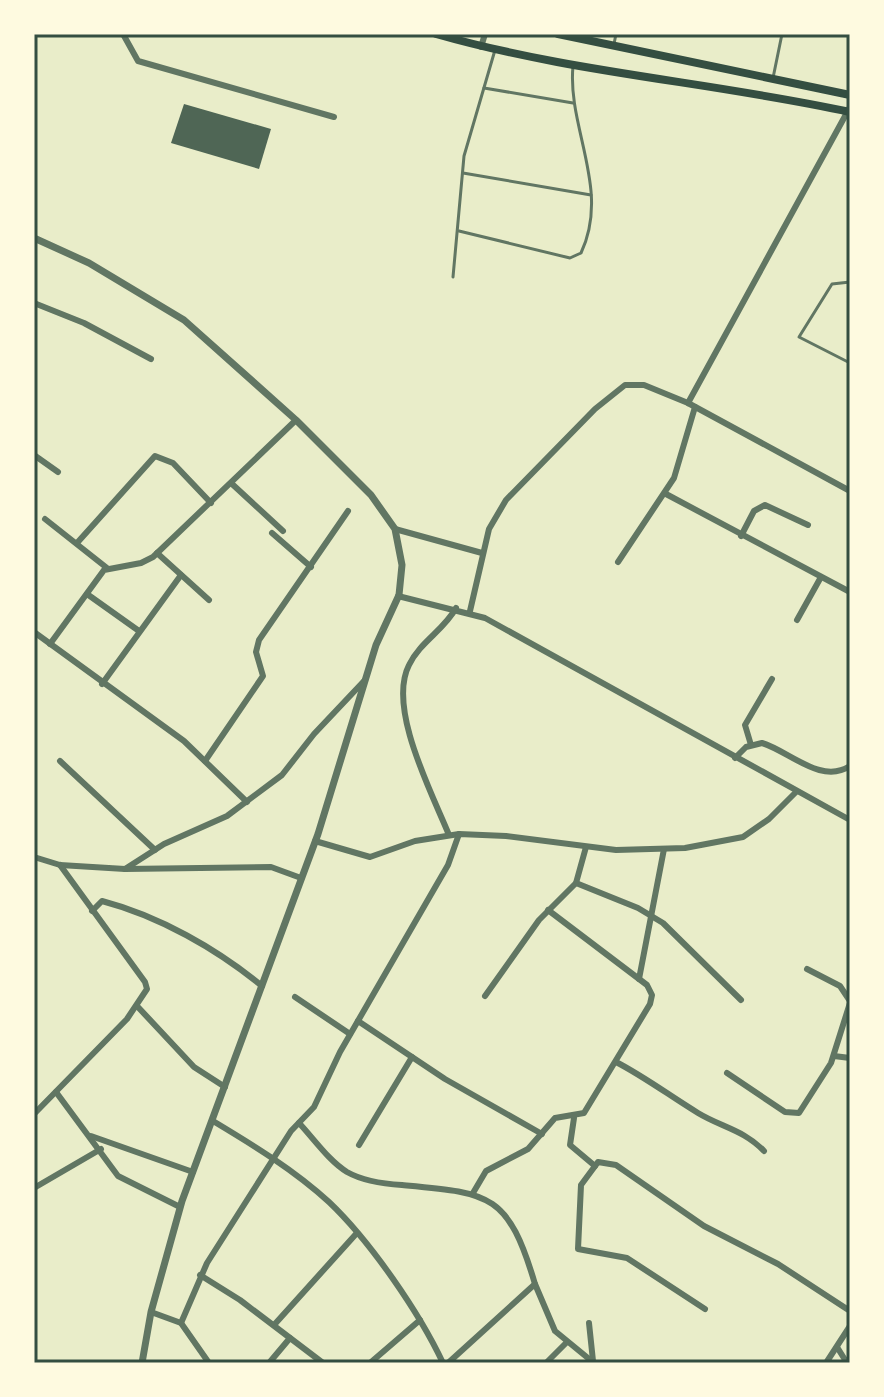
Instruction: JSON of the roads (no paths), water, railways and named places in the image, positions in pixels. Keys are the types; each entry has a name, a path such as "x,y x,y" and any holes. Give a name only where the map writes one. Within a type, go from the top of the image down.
{"main road":[{"path":"436,34 481,47 573,66 849,110"},
{"path":"558,34 615,39 850,95"}],"street":[{"path":"123,34 138,61 334,117"},
{"path":"481,47 485,34"},
{"path":"618,562 666,494 678,466 692,405 849,110"},
{"path":"34,238 89,263 184,320 296,420 371,495 395,529 402,565 398,596 365,680 315,841 180,1207 151,1312 142,1363"},
{"path":"34,303 84,323 151,359"},
{"path":"470,611 489,529 506,500 616,390 644,385 692,405 850,491"},
{"path":"50,644 107,568 141,563 157,553 296,420"},
{"path":"34,455 58,472"},
{"path":"77,543 155,456 173,463 211,503"},
{"path":"231,483 283,531"},
{"path":"666,494 850,592"},
{"path":"741,536 754,511 765,505 808,525"},
{"path":"205,761 263,676 256,652 259,640 348,511"},
{"path":"45,519 107,568"},
{"path":"395,529 482,553"},
{"path":"272,533 311,567"},
{"path":"157,553 209,600"},
{"path":"102,684 181,575"},
{"path":"797,620 821,577"},
{"path":"87,594 139,631"},
{"path":"398,596 470,611 850,820"},
{"path":"449,835 412,742 403,689 407,667 446,625 456,608"},
{"path":"34,632 184,741 247,802"},
{"path":"751,745 745,725 772,679"},
{"path":"125,869 155,850 227,816 282,775 314,734 365,680"},
{"path":"735,758 751,745 769,745 821,770 833,772 850,766"},
{"path":"60,761 155,850"},
{"path":"315,841 370,857 415,841 459,834 506,836 586,847 664,849 743,837 763,825 796,792"},
{"path":"181,1323 200,1275 274,1158 314,1107 350,1034 448,865 459,834"},
{"path":"485,996 548,910 576,883 586,847"},
{"path":"639,979 664,849"},
{"path":"34,857 60,865 125,869 271,867 301,878"},
{"path":"34,1114 146,994 145,982 60,865"},
{"path":"576,883 663,923 741,1000"},
{"path":"92,911 102,901 140,916 223,955 262,986"},
{"path":"473,1193 486,1171 528,1149 555,1118 574,1118 584,1113 650,1004 651,990 548,910"},
{"path":"727,1073 791,1114 805,1109 834,1056 850,1002 840,986 807,969"},
{"path":"295,997 350,1034"},
{"path":"137,1006 194,1067 225,1087"},
{"path":"358,1021 412,1057 542,1134"},
{"path":"834,1056 850,1058"},
{"path":"359,1145 412,1057"},
{"path":"616,1062 654,1081 699,1113 745,1134 764,1151"},
{"path":"56,1092 123,1180 180,1207"},
{"path":"574,1118 570,1145 595,1166"},
{"path":"213,1121 274,1158 330,1203 420,1320 445,1363 535,1284"},
{"path":"299,1123 336,1162 359,1177 382,1183 455,1188 473,1193 503,1212 524,1244 550,1324 566,1343 594,1362"},
{"path":"91,1136 193,1172"},
{"path":"34,1188 101,1149"},
{"path":"705,1309 627,1258 578,1249 581,1185 603,1160 616,1165 704,1226 778,1264 850,1311"},
{"path":"274,1325 356,1234"},
{"path":"200,1275 323,1363"},
{"path":"151,1312 181,1323 209,1363"},
{"path":"370,1363 420,1320"},
{"path":"589,1323 594,1362"},
{"path":"826,1363 850,1326"},
{"path":"269,1363 290,1338"},
{"path":"546,1363 566,1343"},
{"path":"837,1347 847,1363"}],"lane":[{"path":"773,78 782,34"},
{"path":"453,277 463,173 495,50"},
{"path":"459,231 576,257 581,253 588,236 591,195 585,143 573,103 573,66"},
{"path":"484,88 573,103"},
{"path":"463,173 591,195"},
{"path":"850,282 832,284 799,337 850,363"}]}
